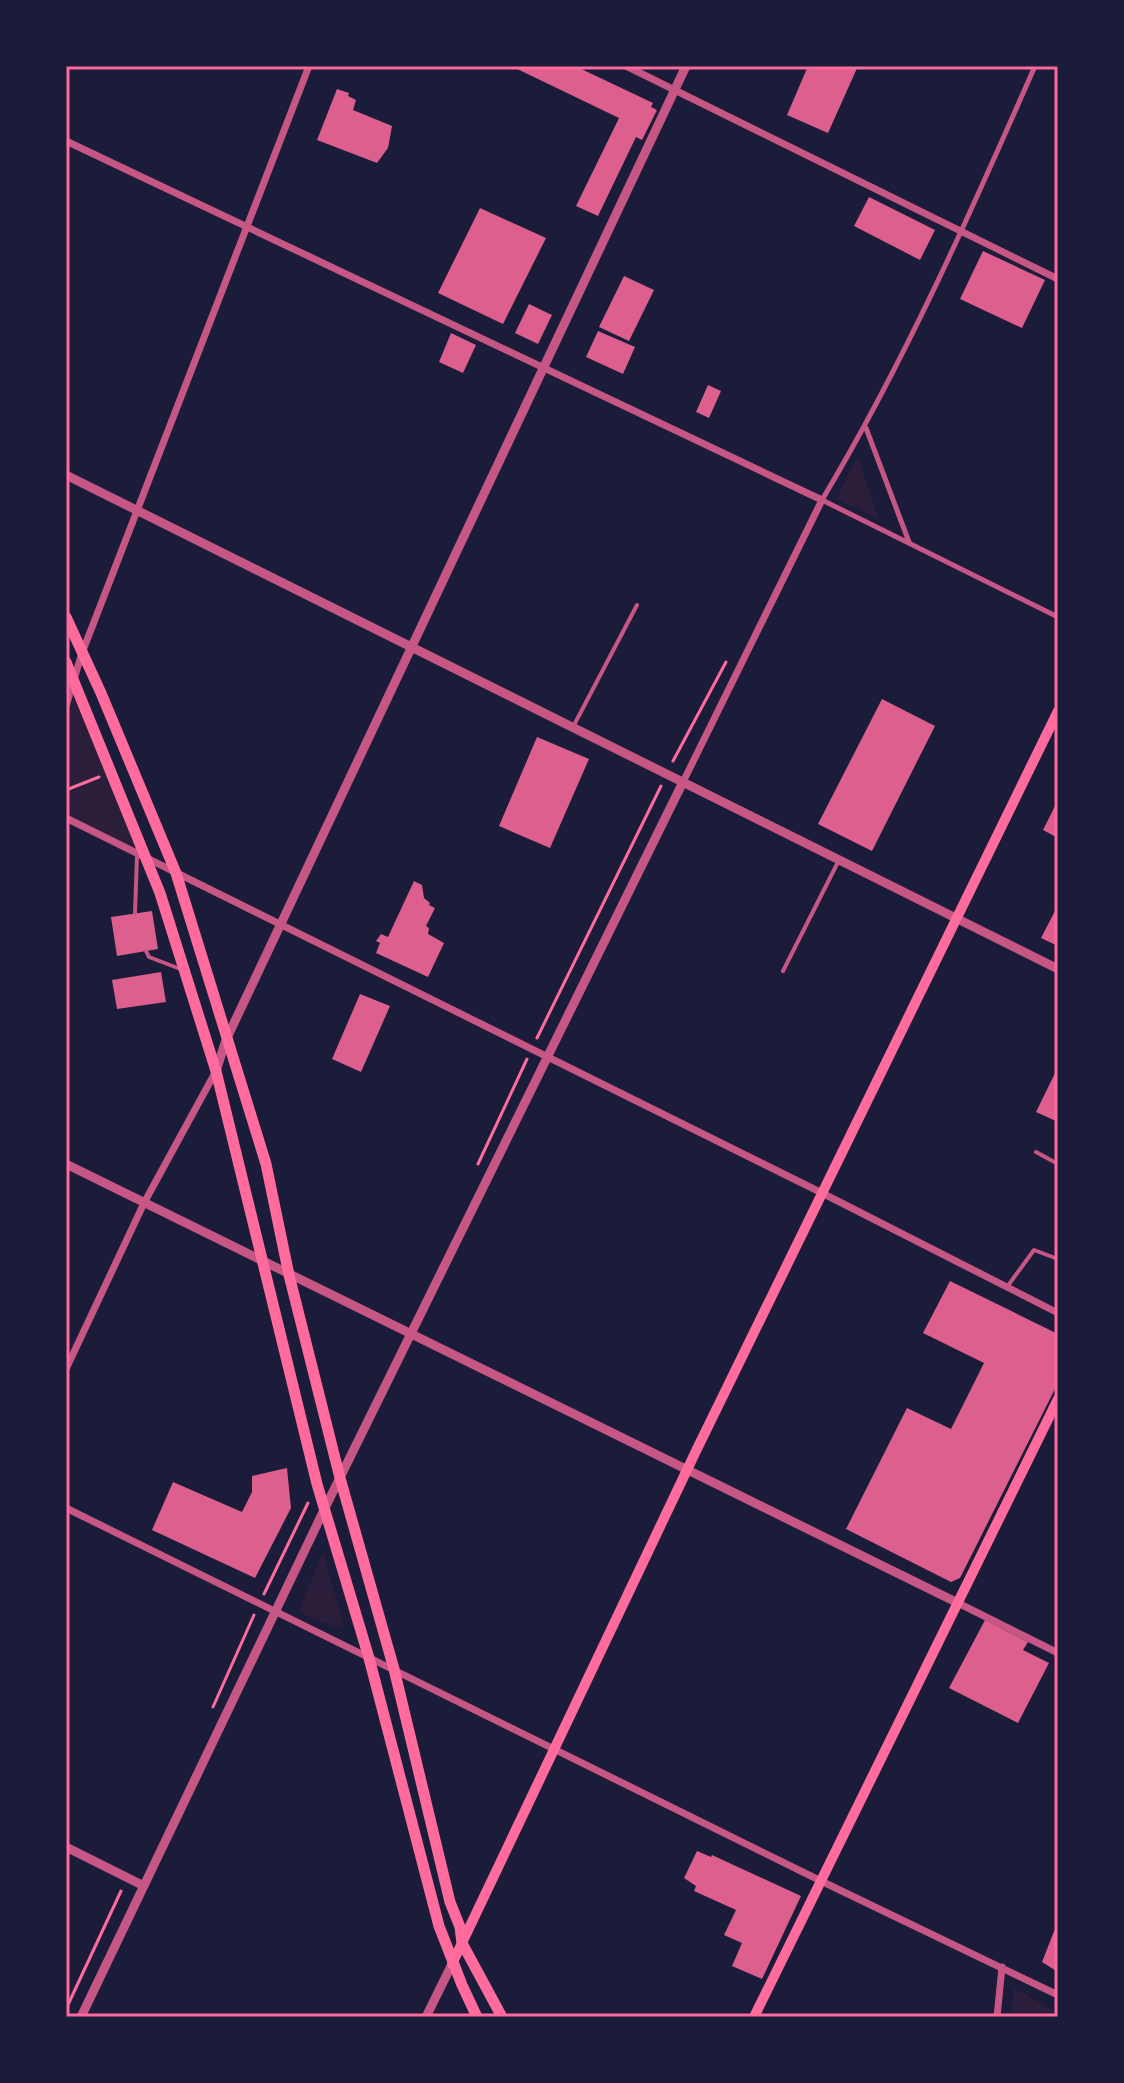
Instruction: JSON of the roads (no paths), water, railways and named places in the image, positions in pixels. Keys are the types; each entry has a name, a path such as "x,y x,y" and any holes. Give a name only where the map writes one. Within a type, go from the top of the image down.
{"main road":[{"path":"66,617 176,873 266,1164 289,1275 340,1478 394,1669 462,1943 502,2017"},
{"path":"66,662 185,971 216,1071 324,1510 369,1658 439,1926 452,1964 477,2017"},
{"path":"452,1964 686,1471 1058,711"},
{"path":"754,2017 1058,1399"}],"street":[{"path":"66,706 82,653 309,66"},
{"path":"626,66 1058,279"},
{"path":"66,1369 144,1203 216,1071 226,1040 686,66"},
{"path":"81,2017 324,1510 822,500 866,427 962,232 1035,66"},
{"path":"66,141 822,500 1058,617"},
{"path":"866,427 909,543"},
{"path":"66,475 1058,969"},
{"path":"66,818 1058,1313"},
{"path":"66,1164 1058,1653"},
{"path":"66,1508 1058,1995"},
{"path":"66,1847 144,1886"},
{"path":"426,2017 452,1964"},
{"path":"997,2017 1002,1967"}],"lane":[{"path":"573,727 637,605"},
{"path":"135,913 142,856"},
{"path":"783,971 839,860"},
{"path":"146,951 149,957 185,971"},
{"path":"1036,1152 1058,1164"},
{"path":"1007,1287 1034,1250 1058,1259"}]}
